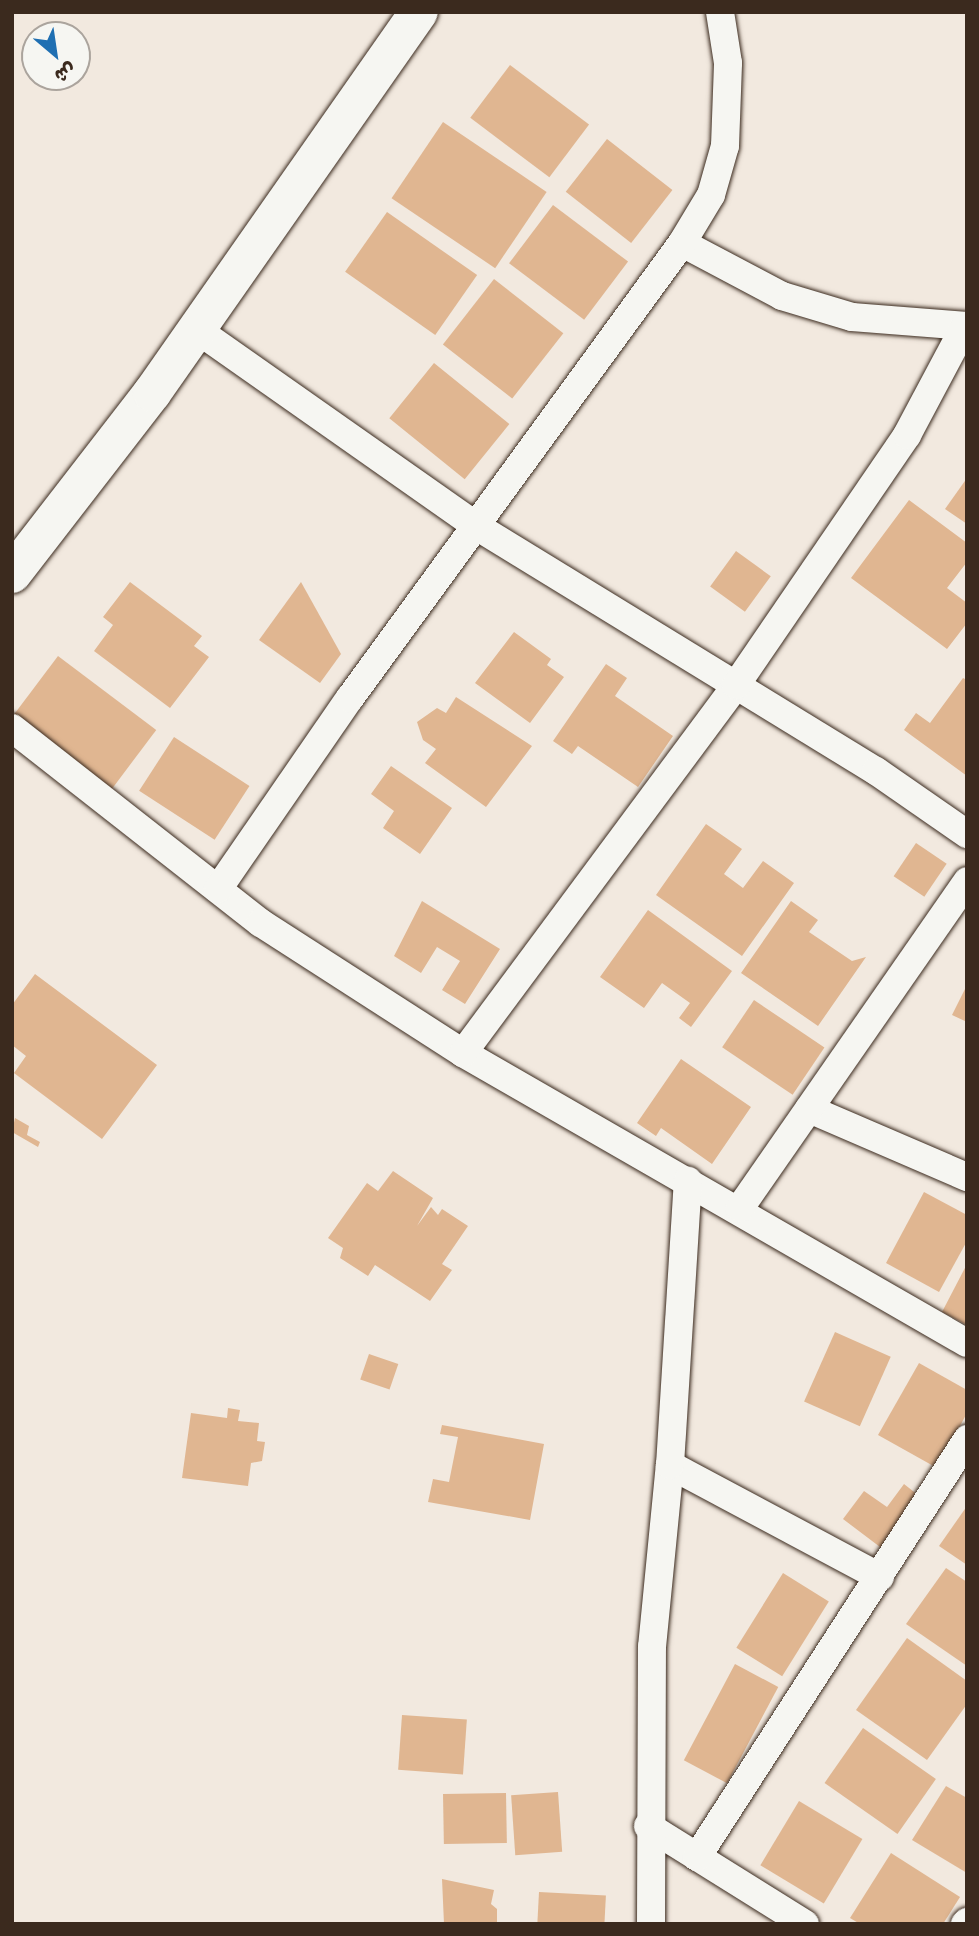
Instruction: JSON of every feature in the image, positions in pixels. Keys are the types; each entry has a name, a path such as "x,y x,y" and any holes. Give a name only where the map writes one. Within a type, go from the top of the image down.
{"street":[{"path":"12,574 196,329 419,12"},
{"path":"218,889 476,526 682,243 711,195 725,146 728,63 720,12"},
{"path":"463,1053 736,685 907,435 966,326 852,317 782,296 682,243"},
{"path":"196,329 476,526 736,685 967,834"},
{"path":"12,727 261,923 463,1053 740,1209 967,1343"},
{"path":"740,1209 967,881"},
{"path":"809,1109 967,1177"},
{"path":"651,1924 648,1826 652,1647 670,1465 688,1181"},
{"path":"698,1857 967,1439"},
{"path":"670,1465 880,1577"},
{"path":"648,1826 805,1924"}],"building":[{"path":"510,65 589,125 549,177 470,118"},
{"path":"443,122 547,192 495,268 392,198"},
{"path":"607,139 672,190 631,243 566,192"},
{"path":"553,205 628,262 584,320 509,263"},
{"path":"387,212 477,275 435,335 345,272"},
{"path":"494,279 563,333 512,399 443,344"},
{"path":"434,363 509,424 465,479 389,418"},
{"path":"967,478 967,524 945,509"},
{"path":"909,500 967,543 967,562 947,588 967,603 967,623 947,649 851,578"},
{"path":"736,551 771,576 745,612 710,587"},
{"path":"130,582 202,636 194,646 209,657 170,708 94,651 113,625 103,617"},
{"path":"301,582 341,654 320,683 259,640"},
{"path":"514,632 551,659 547,665 564,677 530,723 475,683"},
{"path":"58,656 156,730 111,790 13,716"},
{"path":"606,664 627,678 615,696 673,736 638,787 578,746 572,754 553,741"},
{"path":"963,678 967,680 967,776 904,730 916,713 930,723"},
{"path":"456,697 532,746 486,807 425,763 436,749 423,740 417,722 437,708 446,713"},
{"path":"174,737 249,786 215,840 139,791"},
{"path":"391,766 452,808 420,854 383,828 394,811 371,794"},
{"path":"706,824 742,849 724,874 743,888 763,861 794,883 742,956 656,895"},
{"path":"916,843 947,864 924,897 894,876"},
{"path":"422,901 500,949 465,1004 442,990 460,961 437,947 421,973 394,956"},
{"path":"791,901 818,920 809,932 852,961 866,957 818,1026 741,973"},
{"path":"648,910 732,971 691,1027 679,1018 690,1003 662,983 644,1008 600,977"},
{"path":"35,974 157,1065 102,1139 14,1073 26,1056 12,1045 12,1005"},
{"path":"967,985 967,1022 952,1015"},
{"path":"754,1000 824,1048 793,1095 722,1047"},
{"path":"681,1059 751,1107 712,1164 661,1128 656,1136 637,1123"},
{"path":"15,1118 29,1126 27,1135 40,1142 38,1147 12,1132"},
{"path":"393,1171 433,1198 417,1226 431,1207 438,1215 442,1209 468,1226 442,1264 452,1270 430,1301 375,1265 368,1276 340,1258 343,1248 328,1238 367,1183 378,1191"},
{"path":"924,1192 967,1215 967,1241 939,1292 886,1263"},
{"path":"967,1264 967,1325 942,1312"},
{"path":"835,1332 891,1357 860,1426 804,1401"},
{"path":"369,1354 398,1364 390,1390 360,1380"},
{"path":"919,1363 967,1390 967,1413 937,1468 878,1435"},
{"path":"228,1408 240,1410 238,1421 259,1423 257,1441 265,1442 262,1461 251,1463 248,1486 182,1478 191,1413 227,1418"},
{"path":"442,1425 544,1444 530,1520 428,1502 433,1479 449,1482 458,1437 440,1434"},
{"path":"904,1484 923,1499 884,1550 843,1519 864,1491 887,1507"},
{"path":"967,1506 967,1565 939,1546"},
{"path":"946,1568 967,1582 967,1666 906,1624"},
{"path":"783,1573 829,1602 782,1676 736,1648"},
{"path":"907,1638 967,1681 967,1704 927,1760 856,1710"},
{"path":"735,1664 778,1687 727,1783 684,1760"},
{"path":"402,1715 467,1720 463,1774 398,1770"},
{"path":"863,1728 936,1779 897,1834 825,1783"},
{"path":"946,1786 967,1798 967,1873 912,1840"},
{"path":"558,1792 562,1852 515,1855 511,1795"},
{"path":"506,1793 507,1843 444,1844 443,1794"},
{"path":"799,1801 862,1839 824,1903 760,1865"},
{"path":"891,1853 960,1897 943,1924 860,1924 850,1918"},
{"path":"442,1879 494,1890 491,1904 497,1909 497,1924 444,1924"},
{"path":"539,1892 606,1896 604,1924 537,1924"}]}
